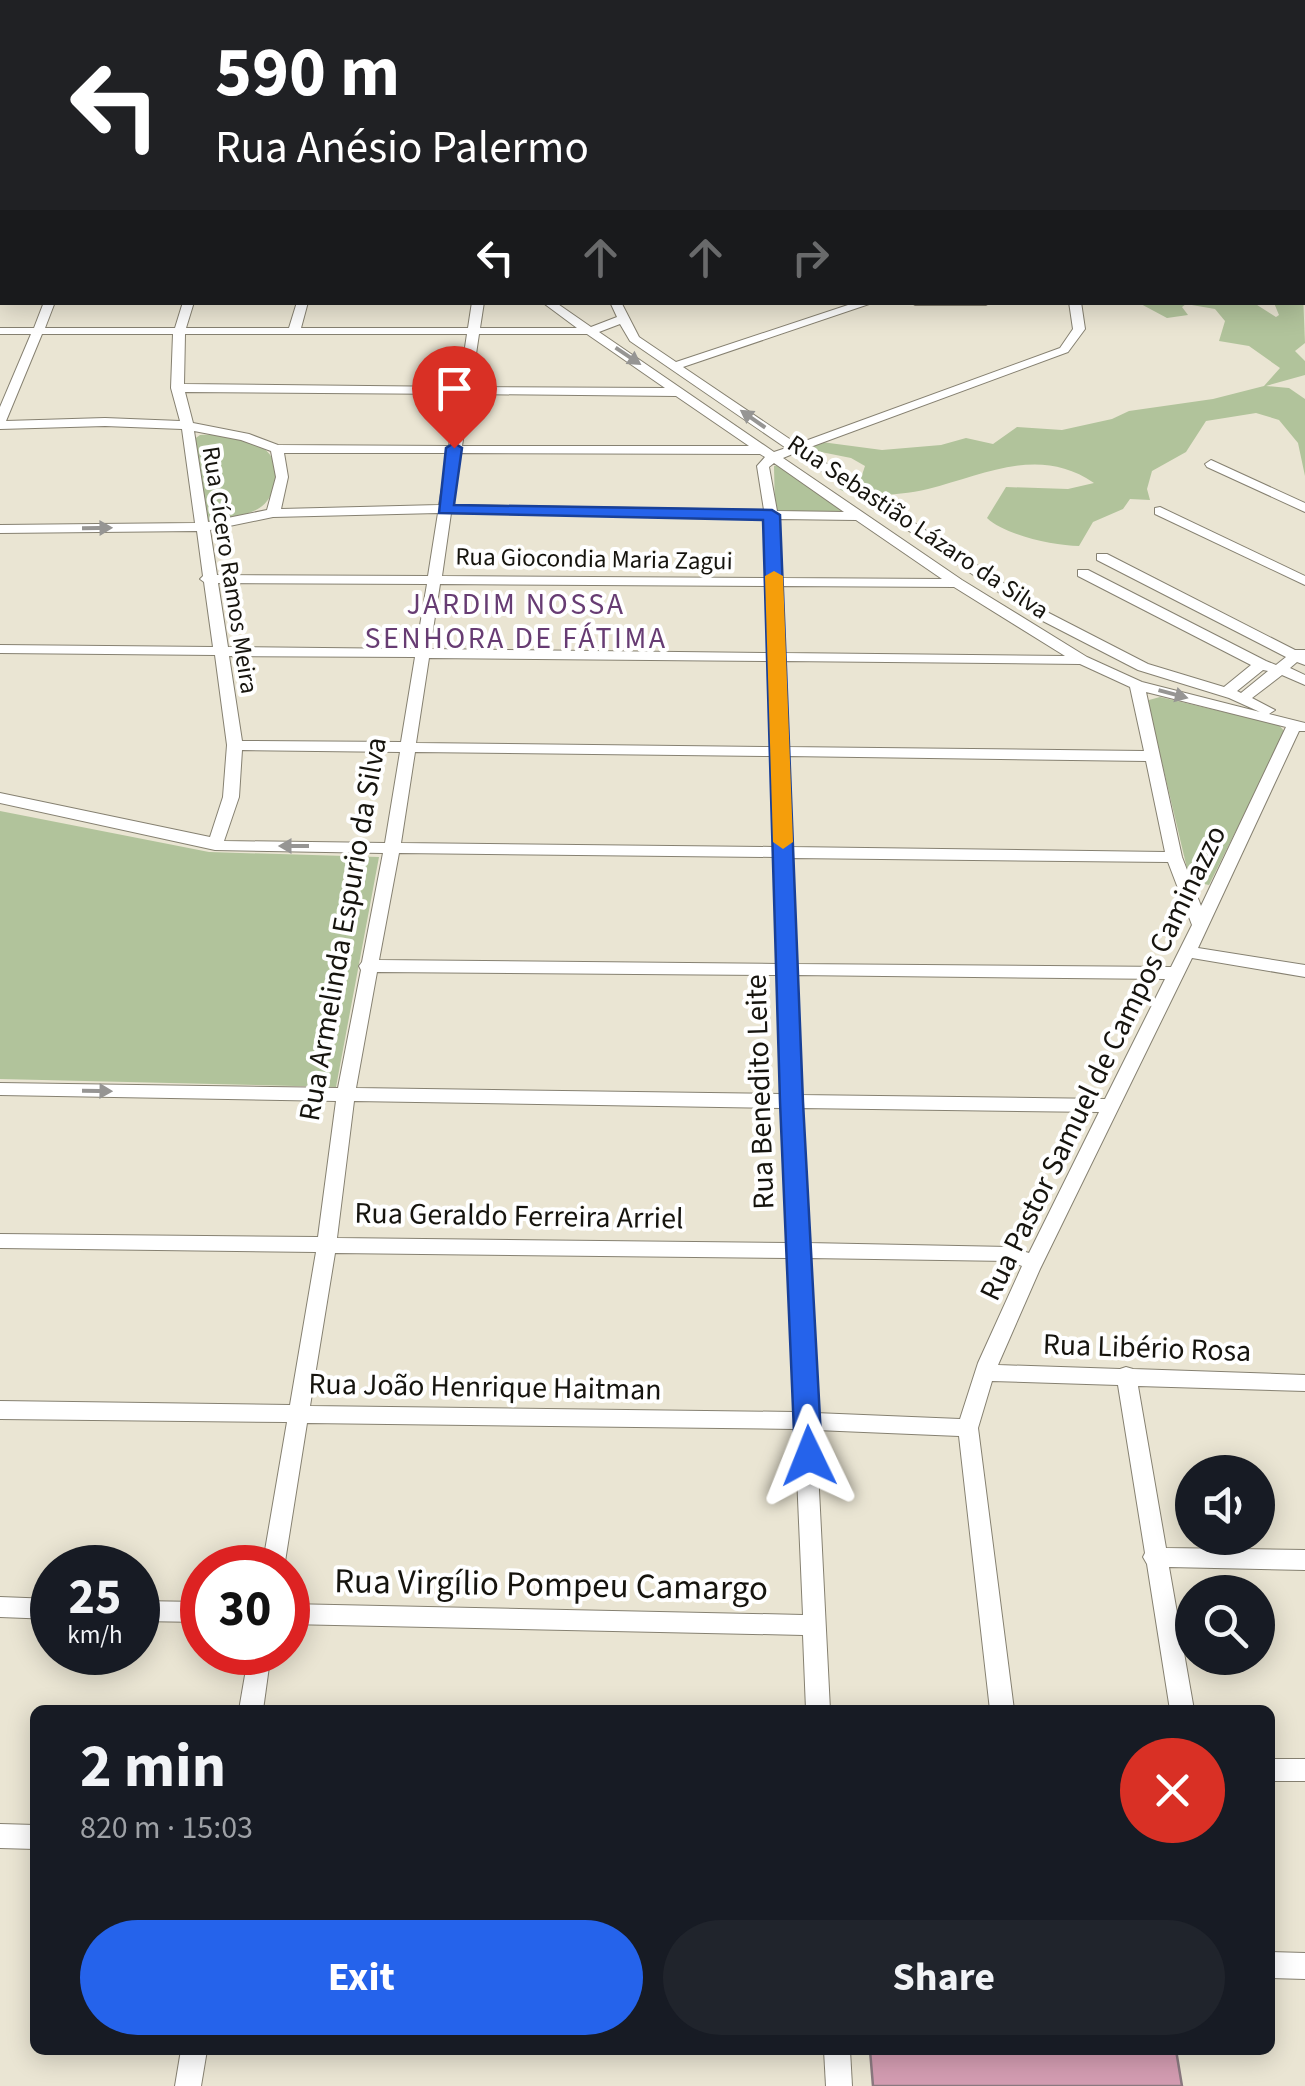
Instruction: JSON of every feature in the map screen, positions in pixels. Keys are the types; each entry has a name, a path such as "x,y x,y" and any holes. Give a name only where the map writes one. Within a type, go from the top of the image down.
{"street":[{"path":"49,305 0,423 171,424 240,434 278,449 454,448 769,460 1064,350 1080,334 1082,325 1076,305"},
{"name":"Rua Cícero Ramos Meira","path":"188,305 177,330 177,388 188,428 207,579 235,745 231,797 215,845"},
{"path":"294,331 302,305"},
{"name":"Rua Armelinda Espurio da Silva","path":"276,1545 346,1095 392,848 478,305"},
{"name":"Rua Sebastião Lázaro da Silva","path":"552,305 681,392 769,460 1082,660 1137,684 1294,724"},
{"name":"Rua Sebastião Lázaro da Silva","path":"617,305 634,339 978,572 1096,647 1143,667 1243,698 1294,724"},
{"path":"676,366 861,305"},
{"path":"0,331 591,331 625,318"},
{"path":"177,388 681,392"},
{"name":"Rua Cícero Ramos Meira","path":"272,513 282,478 278,449"},
{"name":"Rua Benedito Leite","path":"769,460 791,1102 818,1705"},
{"path":"1210,464 1305,508"},
{"path":"0,529 203,526 272,513 445,510 862,516"},
{"path":"1160,512 1305,582"},
{"path":"1102,557 1302,655"},
{"name":"Rua Giocondia Maria Zagui","path":"207,579 957,583 978,572"},
{"path":"1083,573 1305,681"},
{"path":"0,649 1082,660"},
{"path":"1226,693 1302,655"},
{"path":"1243,698 1272,668"},
{"path":"1137,684 1174,857 1200,924"},
{"name":"Rua Pastor Samuel de Campos Caminazzo","path":"968,1428 1035,1262 1190,952 1294,724"},
{"path":"235,745 1152,756"},
{"path":"0,798 215,845 1174,857"},
{"path":"1190,952 1305,971"},
{"path":"367,966 1177,972"},
{"path":"0,1089 1111,1106"},
{"name":"Rua Geraldo Ferreira Arriel","path":"0,1241 1009,1254 1035,1262"},
{"name":"Rua Libério Rosa","path":"987,1373 1305,1383"},
{"path":"1126,1375 1181,1705"},
{"name":"Rua João Henrique Haitman","path":"0,1410 808,1422 968,1428"},
{"path":"968,1428 1001,1705"},
{"path":"1154,1557 1305,1560"},
{"path":"0,1607 30,1608"},
{"name":"Rua Virgílio Pompeu Camargo","path":"310,1614 814,1625"},
{"path":"252,1705 256,1675"},
{"path":"1275,1770 1305,1770"},
{"path":"0,1836 30,1837"},
{"path":"1275,1965 1305,1966"},
{"path":"188,2086 193,2055"},
{"path":"838,2055 839,2086"}],"green space":[{"path":"1143,305 1185,305 1182,307 1188,315 1167,318"},
{"path":"1192,305 1257,305 1276,317 1279,315 1275,305 1303,305 1305,343 1295,351 1305,361 1305,375 1266,386 1289,388 1305,399 1305,476 1298,443 1279,420 1256,413 1206,421 1186,452 1152,471 1147,489 1150,500 1130,499 1123,509 1093,522 1079,546 1030,538 1005,530 987,518 1006,487 1068,489 1094,483 1073,472 1053,466 1012,466 918,491 849,494 839,489 860,481 865,466 851,458 801,448 814,441 882,450 941,445 966,438 993,444 1017,427 1062,430 1112,419 1129,411 1213,399 1264,386 1280,368 1249,346 1219,341 1225,321 1215,309"},
{"path":"200,435 242,438 265,450 276,471 274,486 264,504 227,519 204,520 193,440"},
{"path":"777,465 845,512 845,513 775,511"},
{"path":"1160,697 1279,725 1285,732 1209,885 1190,881 1148,704"},
{"path":"0,811 209,852 379,857 336,1087 0,1079"}],"building":[{"path":"870,2055 1177,2055 1182,2086 873,2086"}],"slow traffic":[{"path":"774,576 783,842"}],"district":[{"name":"JARDIM NOSSA SENHORA DE FÁTIMA","path":"516,621"}],"route":[{"path":"454,448 445,510 772,515 791,1102 809,1456"}]}
